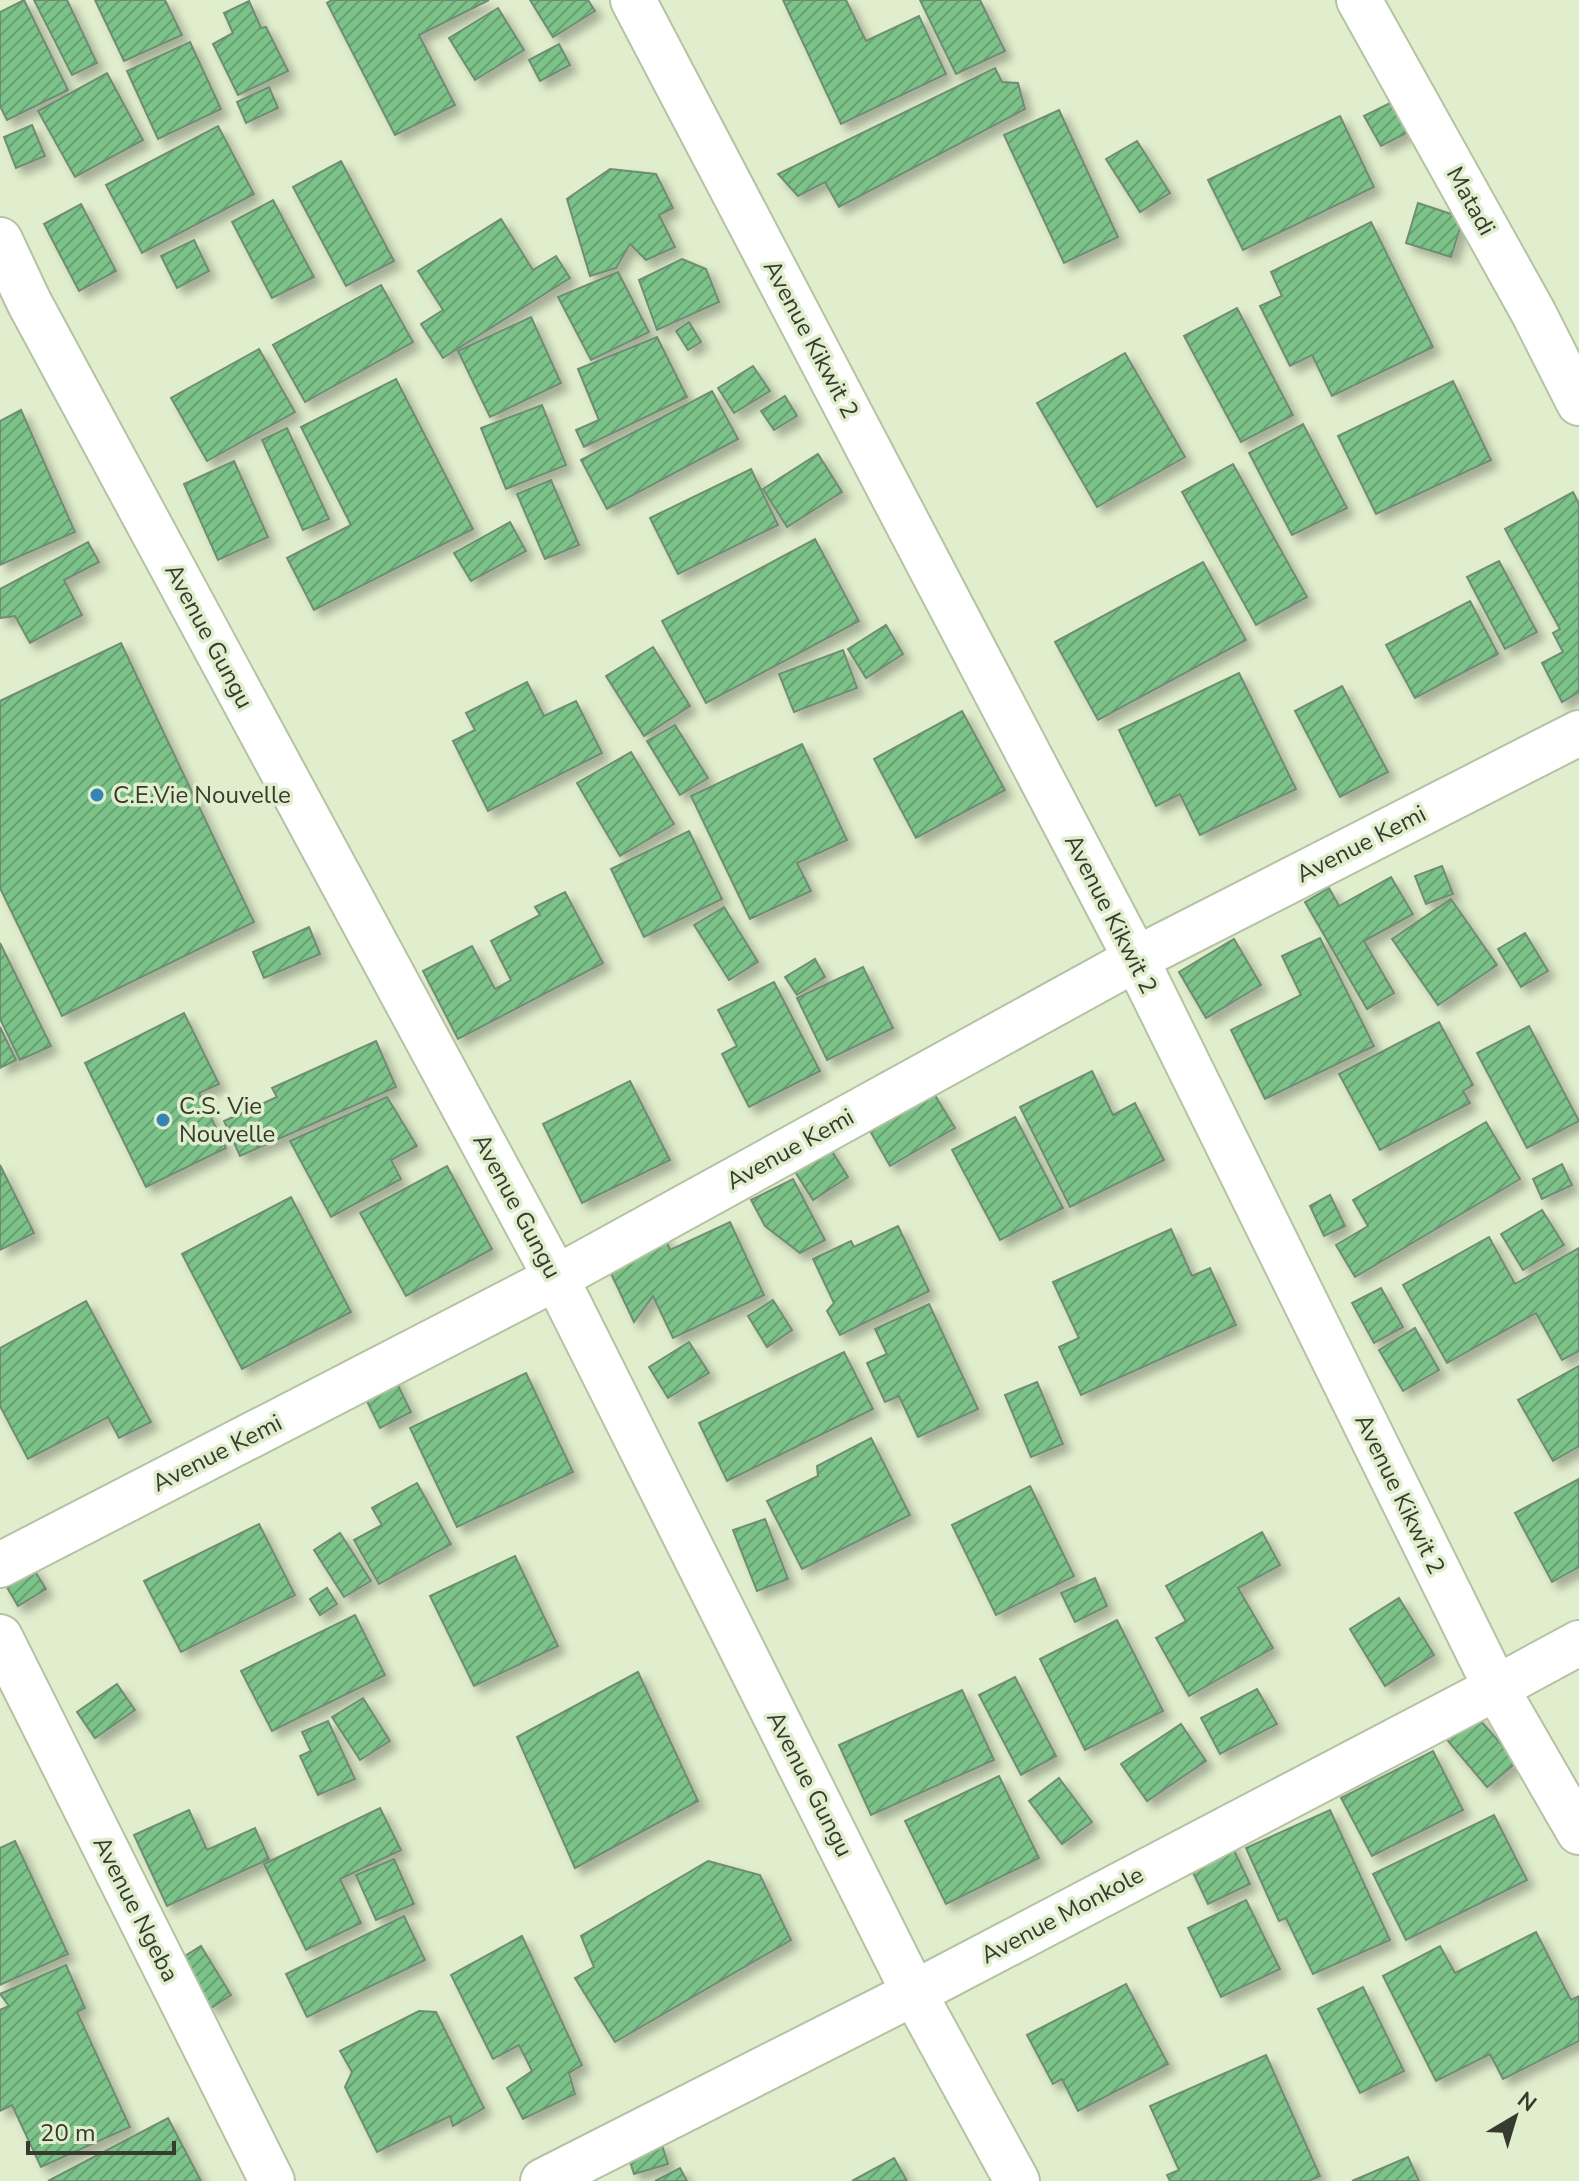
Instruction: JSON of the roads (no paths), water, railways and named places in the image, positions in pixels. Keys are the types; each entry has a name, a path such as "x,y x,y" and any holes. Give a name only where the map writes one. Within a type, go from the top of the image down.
{"street":[{"name":"Avenue Kikwit 2","path":"633,0 1136,959 1496,1688 1579,1832"},
{"name":"Matadi","path":"1359,0 1526,299 1579,403"},
{"name":"Avenue Gungu","path":"0,240 29,302 556,1278 914,1993 1017,2181"},
{"name":"Avenue Kemi","path":"0,1565 556,1278 1136,959 1579,733"},
{"name":"Avenue Ngeba","path":"0,1637 272,2181"},
{"name":"Avenue Monkole","path":"543,2181 914,1993 1579,1643"}],"place":[{"name":"C.E.Vie Nouvelle","path":"97,795"},
{"name":"C.S. Vie Nouvelle","path":"163,1120"}]}
